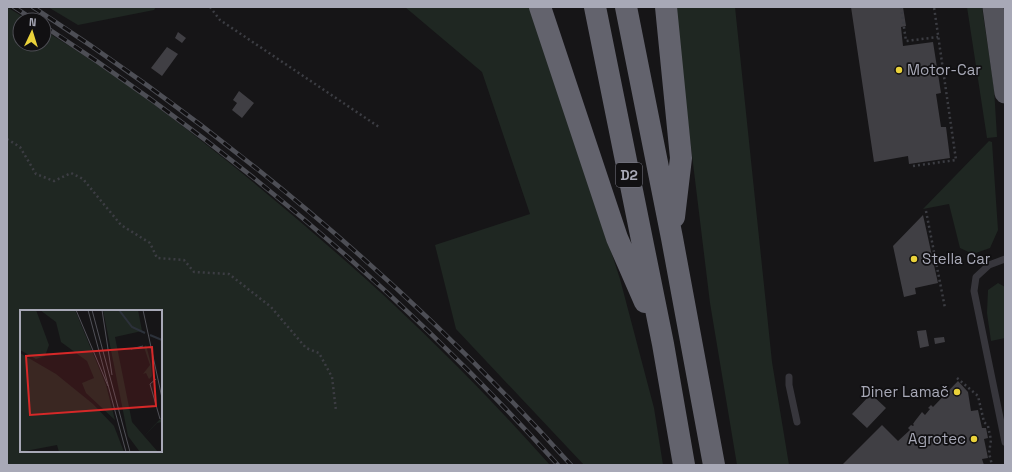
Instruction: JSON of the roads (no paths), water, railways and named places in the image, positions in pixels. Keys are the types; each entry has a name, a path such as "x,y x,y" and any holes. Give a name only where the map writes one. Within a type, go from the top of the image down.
{"highway":[{"path":"540,7 617,238 663,344"},
{"name":"D2","path":"595,7 663,344 684,465"},
{"name":"D2","path":"626,7 672,238 714,465"},
{"path":"666,7 681,158 672,238"}],"main road":[{"path":"993,7 1005,93"}],"lane":[{"path":"1005,259 989,265 976,277 974,291 1005,442"},
{"path":"789,377 789,385 798,422"}],"railway":[{"path":"14,7 22,12"},
{"path":"33,7 106,56 178,108 249,162 317,218 384,277 448,337 511,400 571,465"},
{"path":"52,31 114,73 183,123 250,175 315,229 379,285 441,343 558,465"}],"place":[{"name":"Motor-Car","path":"899,70"},
{"name":"Stella Car","path":"914,259"},
{"name":"Diner Lamač","path":"957,392"},
{"name":"Agrotec","path":"974,439"}]}
